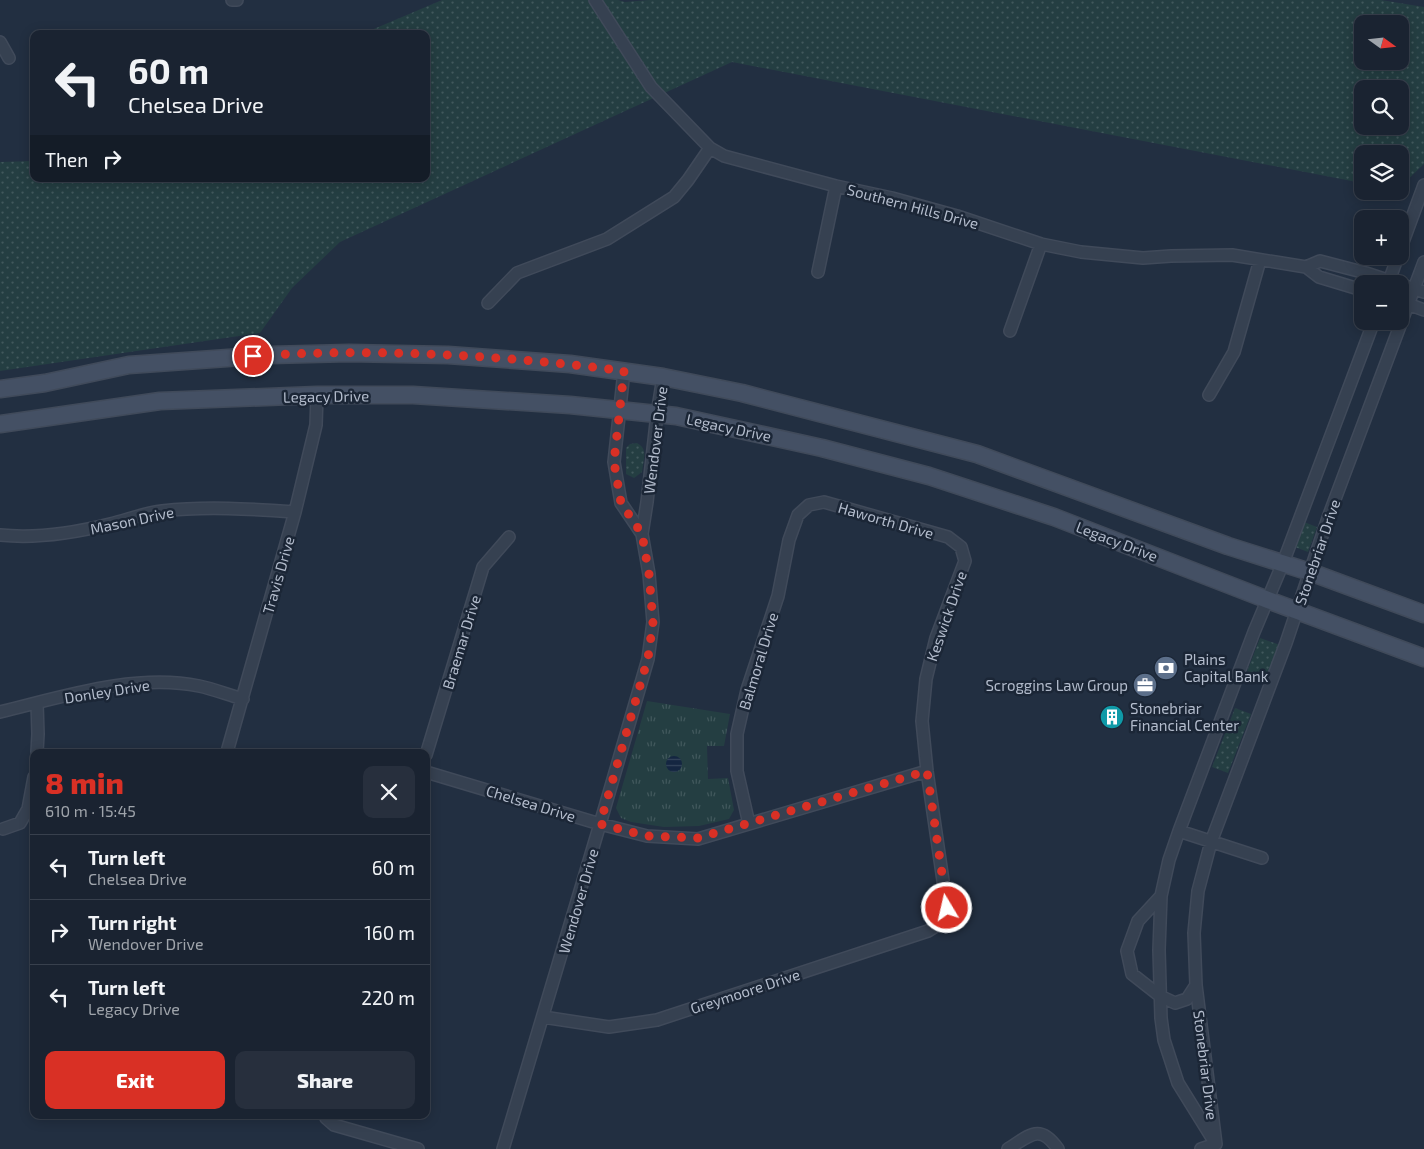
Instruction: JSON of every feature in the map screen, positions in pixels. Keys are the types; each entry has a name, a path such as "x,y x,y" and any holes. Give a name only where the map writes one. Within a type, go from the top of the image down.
{"main road":[{"path":"0,389 45,383 129,364 270,355 349,353 448,355 570,364 663,377 742,393 978,454 1228,546 1310,572 1424,614"},
{"name":"Legacy Drive","path":"0,424 160,401 317,395 413,395 620,410 676,416 822,448 929,476 1054,517 1424,658"}],"street":[{"path":"232,0 237,0"},
{"name":"Southern Hills Drive","path":"595,0 651,87 710,148 724,156 957,216 1041,244 1081,252 1143,258 1232,255 1306,267 1319,277 1354,288"},
{"path":"0,42 9,58"},
{"path":"488,303 516,273 607,239 674,197 710,148"},
{"path":"1409,226 1424,185"},
{"path":"818,272 836,186"},
{"path":"1010,331 1041,244"},
{"path":"1209,395 1234,352 1260,260"},
{"name":"Southern Hills Drive","path":"1306,267 1320,261 1365,275"},
{"name":"Stonebriar Drive","path":"1409,298 1419,290 1424,262"},
{"path":"1409,304 1424,310"},
{"name":"Stonebriar Drive","path":"1217,1147 1178,1083 1164,1040 1161,1018 1159,950 1161,896 1169,860 1179,831 1371,330"},
{"name":"Stonebriar Drive","path":"1217,1147 1196,985 1194,932 1198,891 1211,842 1297,610 1394,330"},
{"name":"Wendover Drive","path":"624,371 614,462 621,503 642,534"},
{"name":"Wendover Drive","path":"503,1149 648,658 653,622 649,574 642,534 663,377"},
{"name":"Travis Drive","path":"228,749 295,512 316,424 317,395"},
{"name":"Haworth Drive","path":"809,505 824,502 948,537 961,547"},
{"name":"Balmoral Drive","path":"749,824 737,771 737,734 747,690 778,596 789,540 798,515 809,505"},
{"name":"Mason Drive","path":"0,535 20,537 64,534 159,512 196,508 240,508 295,512"},
{"name":"Braemar Drive","path":"428,749 483,567 509,537"},
{"name":"Keswick Drive","path":"941,923 947,908 927,771 922,721 926,679 936,638 965,561 961,547"},
{"name":"Donley Drive","path":"0,712 92,690 148,682 198,686 243,699"},
{"path":"37,703 37,749"},
{"name":"Chelsea Drive","path":"430,773 600,824 647,836 698,838 927,771"},
{"path":"3,829 20,823 28,809 30,798"},
{"path":"1179,831 1262,858"},
{"name":"Stonebriar Drive","path":"1161,896 1138,921 1127,951 1132,974 1160,996 1175,1003 1187,999 1196,985"},
{"name":"Greymoore Drive","path":"543,1017 609,1027 657,1020 928,931 941,923"},
{"path":"327,1119 334,1124 418,1149"},
{"path":"1008,1149 1030,1134 1036,1133 1050,1137 1058,1149"},
{"path":"1201,1149 1217,1147"}],"green space":[{"path":"442,0 618,0 625,2 649,0 1381,0 1424,7 1424,164 1409,178 1409,145 1354,145 1354,181 732,62 340,242 292,288 260,333 0,371 0,162 30,161 30,182 430,182 430,30 371,30"},
{"path":"637,443 643,449 644,456 642,472 634,478 626,474 626,448 630,444"},
{"path":"1304,522 1317,527 1308,552 1295,547"},
{"path":"1260,638 1280,645 1265,682 1246,674"},
{"path":"647,701 730,714 724,746 707,746 708,779 728,778 734,810 729,819 699,826 664,827 631,822 621,818 616,808"},
{"path":"1235,708 1251,714 1228,773 1212,767"}],"water":[{"path":"674,756 682,764 674,772 666,764"}],"place":[{"name":"Plains Capital Bank","path":"1166,668"},
{"name":"Scroggins Law Group","path":"1145,685"},
{"name":"Stonebriar Financial Center","path":"1112,717"}],"route":[{"path":"253,356 349,353 448,355 570,364 624,371 614,462 621,503 642,534 649,574 653,622 648,658 600,824 647,836 698,838 927,771 947,908"}]}
